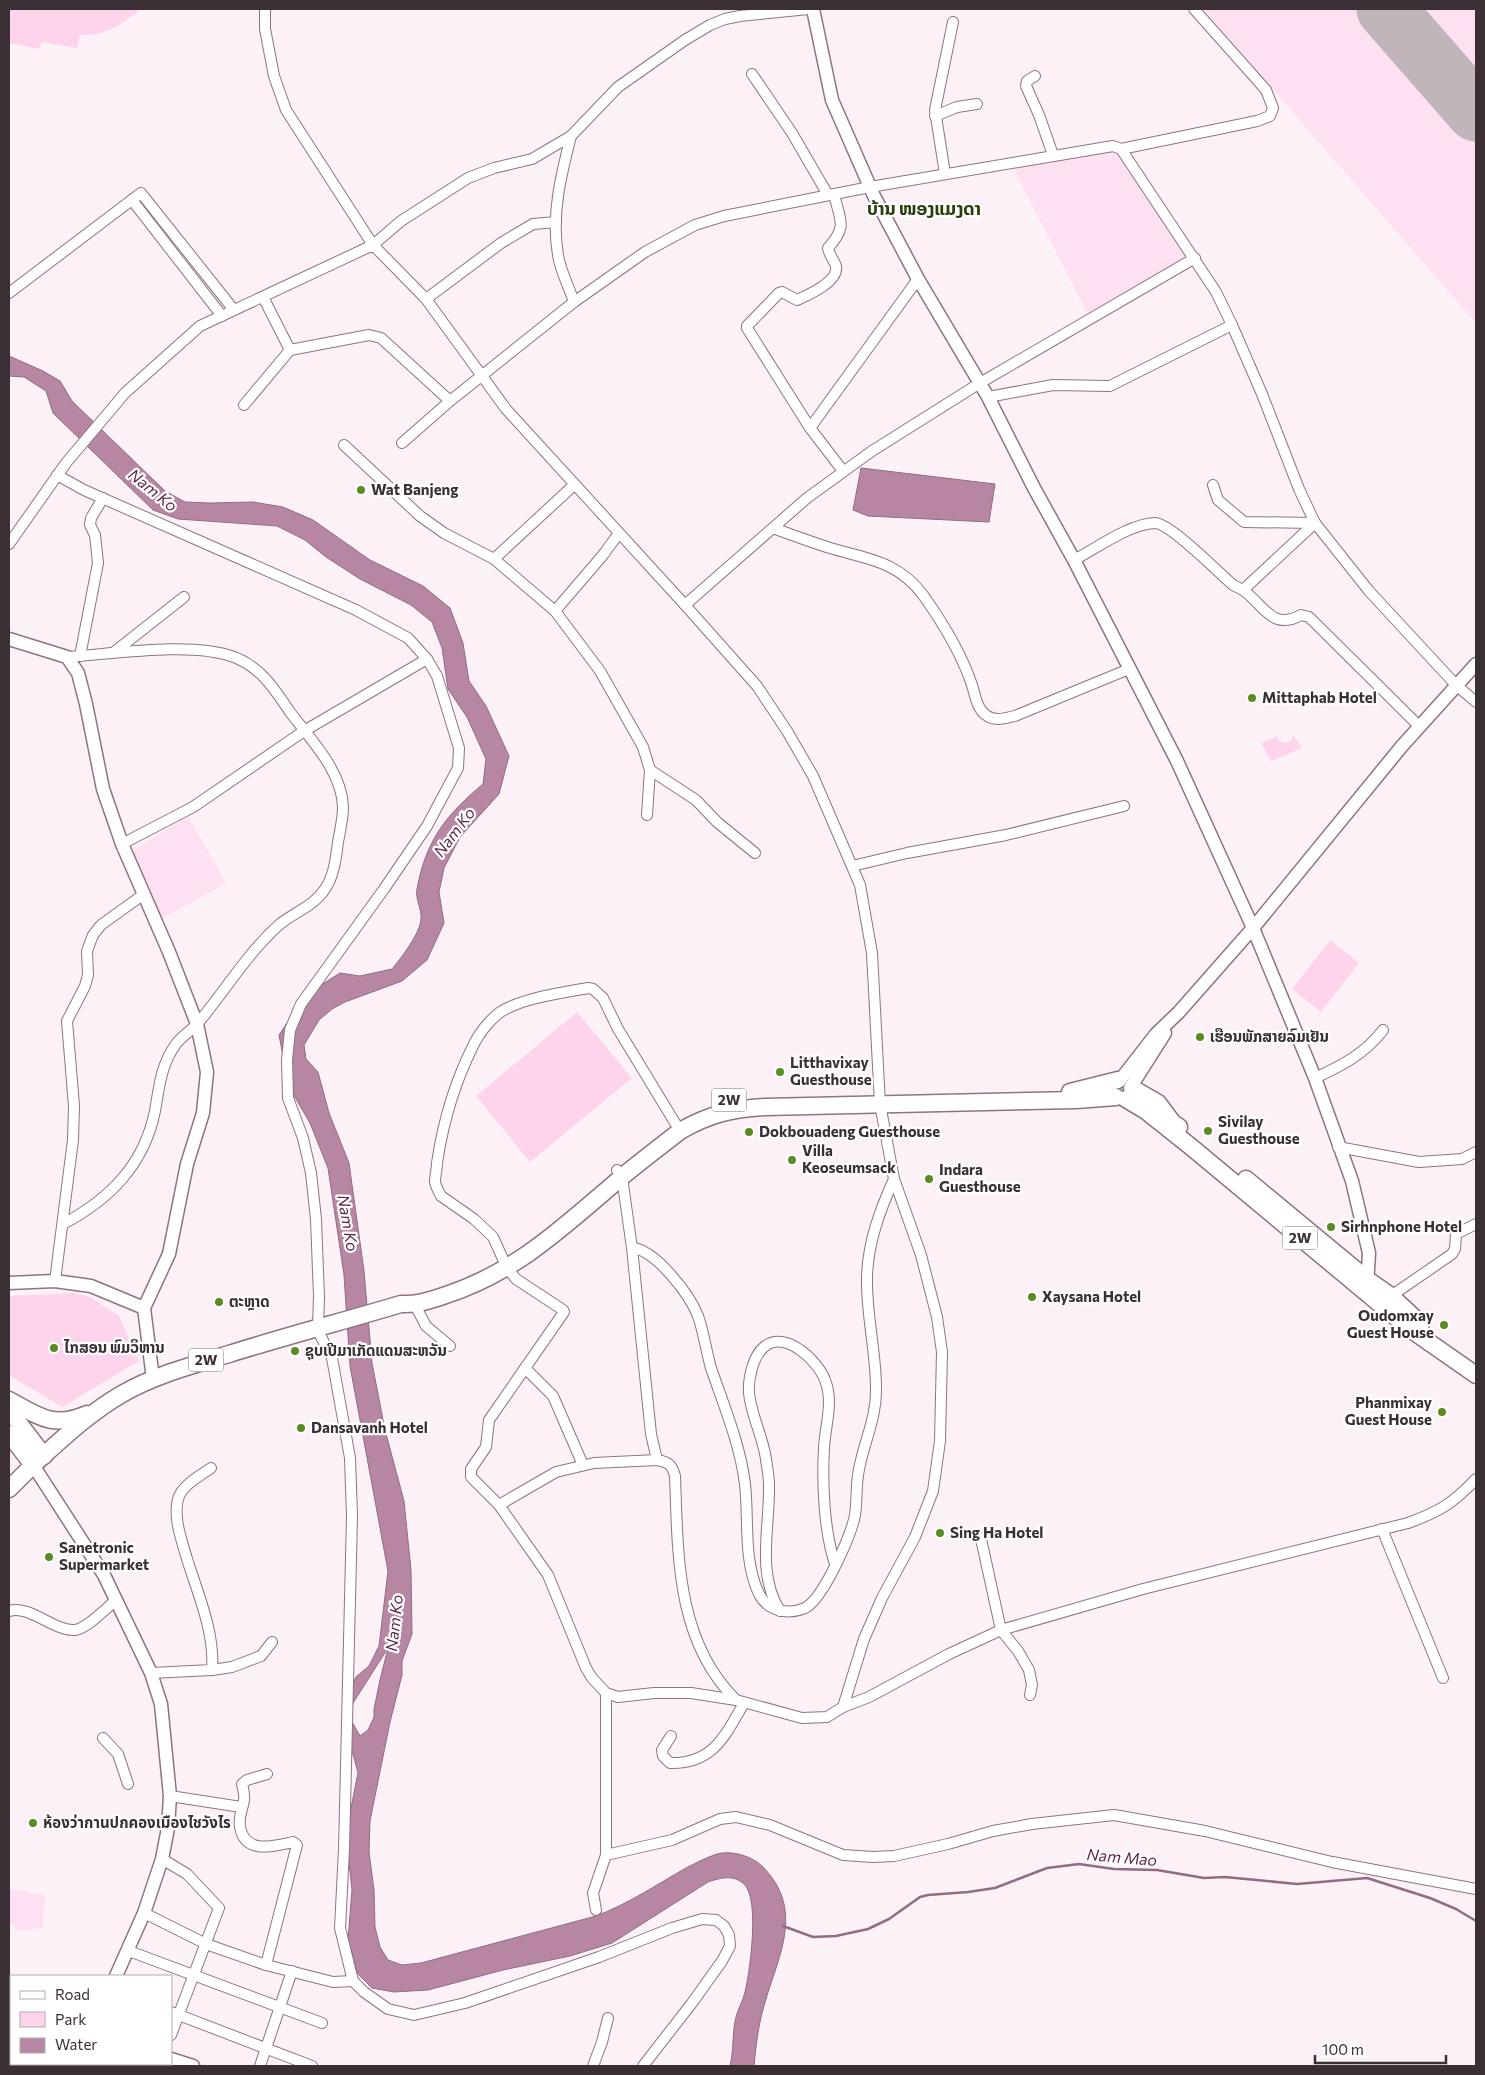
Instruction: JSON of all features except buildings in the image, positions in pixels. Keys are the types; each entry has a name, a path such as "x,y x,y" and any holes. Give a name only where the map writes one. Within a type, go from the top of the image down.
{"main road":[{"name":"2W","path":"38,1461 98,1409 122,1394 153,1379 200,1362 318,1326 402,1305 411,1295 505,1264 566,1226 619,1174 678,1127 737,1108 880,1100 1076,1096 1124,1088 1158,1103 1173,1123 1208,1147 1367,1286 1476,1363"},
{"name":"2W","path":"1387,1301 1410,1328 1476,1375"},
{"path":"9,1400 39,1417 59,1422 70,1420 98,1409"},
{"path":"9,1410 38,1461"},
{"path":"9,1434 38,1461"},
{"path":"9,1489 38,1461"}],"street":[{"path":"265,9 265,29 274,76 286,110 374,245 426,299 506,409 757,686 787,731 813,776 860,885 872,953 880,1100 894,1179 921,1255 937,1317 942,1352 940,1441 933,1490 916,1537 882,1598 864,1639 843,1707"},
{"path":"9,544 66,463 126,393 200,326 374,245 401,221 468,178 494,168 532,159 571,136 618,87 685,40 710,25 740,16 808,9"},
{"path":"813,9 832,100 870,187 918,279 988,397 1034,488 1074,560 1128,669 1177,761 1253,928 1315,1078 1338,1147 1352,1181 1370,1253 1367,1286"},
{"path":"402,443 450,401 574,302 645,252 695,225 724,216 831,194 1054,155 1113,146 1121,149 1257,121 1270,116 1273,108 1266,90 1194,9"},
{"path":"945,174 936,116 936,100 953,22"},
{"path":"752,74 831,194 841,225 839,236 828,248 836,266 836,271 827,285 796,300 782,292 779,293 747,326 810,428 844,471"},
{"path":"1035,76 1027,81 1026,86 1039,114 1054,155"},
{"path":"936,116 957,107 977,104"},
{"path":"571,136 559,180 556,222 558,256 574,302"},
{"path":"1121,149 1216,292 1262,394 1299,490 1315,523 1369,591 1456,685 1476,702"},
{"path":"9,293 141,193 234,310"},
{"path":"132,200 222,316"},
{"path":"426,299 509,238 533,224 556,222"},
{"path":"685,605 807,498 872,451 980,383 1195,258"},
{"path":"810,428 918,279"},
{"path":"263,297 290,350"},
{"path":"988,397 1053,385 1110,386 1232,325"},
{"path":"244,405 290,350 369,335 381,338 450,401"},
{"path":"344,445 420,516 444,533 494,559 555,611 600,671 642,747 650,770 647,815"},
{"path":"58,475 103,498 356,610 408,638 427,659 437,676 459,748 458,768 426,826 384,889 301,1004 290,1030 287,1060 288,1098 303,1138 311,1173 316,1219 319,1297 318,1326 332,1358 350,1458 352,1526 344,1849 340,1928 353,1981 364,1992 388,2009 414,2015 465,2003 599,1957 672,1928 702,1919 716,1920 724,1926 729,1935 730,1946 722,1961 692,2003 643,2066"},
{"path":"494,559 574,484"},
{"path":"1213,485 1218,500 1244,522 1315,523"},
{"path":"80,656 98,562 95,535 90,525 91,518 103,498"},
{"path":"1074,560 1134,528 1156,523 1170,528 1232,585 1242,590 1273,618 1282,621 1290,621 1301,615 1309,618 1419,726"},
{"path":"1242,590 1315,523"},
{"path":"773,528 828,548 876,559 908,579 922,594 956,645 980,708 985,715 991,718 1002,720 1015,716 1128,669"},
{"path":"555,611 603,555 619,533"},
{"path":"112,654 184,597"},
{"path":"9,639 67,657 192,650 234,657 264,676 304,731 334,773 343,807 333,871 325,889 305,910 281,924 256,949 197,1024 176,1043 168,1056 163,1070 154,1115 142,1150 133,1166 111,1192 88,1211 63,1224"},
{"path":"67,657 78,673 103,789 122,844 169,952 197,1024 207,1072 203,1113 187,1164 169,1254 144,1308 153,1379"},
{"path":"122,844 194,808 304,731 427,659"},
{"path":"1124,1088 1156,1034 1179,1012 1253,928 1419,726 1476,664"},
{"path":"650,770 696,800 717,822 754,853"},
{"path":"852,866 907,853 1006,835 1124,806"},
{"path":"55,1281 73,1140 74,1106 66,1021 85,986 88,975 87,951 93,935 101,925 144,894"},
{"path":"678,1127 618,1028 603,998 592,988 588,988 516,1005 500,1013 490,1022 475,1041 457,1085 440,1141 435,1181 441,1196 474,1219 493,1237 505,1264 516,1279 564,1312 488,1420 486,1447 470,1473 471,1477 499,1505 548,1575 586,1668 592,1678 606,1693 618,1697 654,1693 691,1693 740,1702 802,1718 827,1716 843,1707 870,1697 949,1654 1002,1630 1144,1589 1408,1523 1442,1510 1457,1499 1476,1479"},
{"path":"1315,1078 1348,1063 1374,1041 1383,1030"},
{"path":"1338,1147 1419,1162 1462,1158 1476,1152"},
{"path":"619,1174 632,1248 651,1434 657,1460"},
{"path":"632,1248 642,1250 673,1277 698,1316 709,1360 737,1445 745,1483 751,1571 760,1595 768,1606 780,1611 790,1612 805,1608 817,1597 846,1544 856,1511 857,1476 874,1410 876,1389 867,1278 869,1248 882,1206 894,1179"},
{"path":"1387,1301 1452,1254 1455,1250 1455,1236 1457,1232 1476,1224"},
{"path":"9,1283 55,1281 91,1286 144,1308"},
{"path":"402,1305 450,1346"},
{"path":"780,1611 768,1587 766,1570 769,1485 766,1456 749,1393 750,1379 756,1358 764,1347 773,1342 783,1342 804,1352 814,1361 826,1381 829,1400 824,1448 826,1520 828,1542 835,1564"},
{"path":"524,1368 553,1396 583,1465"},
{"path":"499,1505 556,1472 583,1465 657,1460 666,1461 672,1465 675,1476 679,1566 689,1624 703,1656 724,1688 740,1702"},
{"path":"38,1461 104,1575 150,1673 161,1704 170,1796 168,1828 162,1859 144,1913 129,1951 117,1975"},
{"path":"211,1468 187,1486 178,1498 178,1528 207,1627 213,1659 212,1670"},
{"path":"1382,1528 1443,1678"},
{"path":"981,1539 1002,1630 1018,1651 1029,1670 1032,1685 1030,1695"},
{"path":"9,1611 23,1612 76,1630 84,1626 116,1600"},
{"path":"150,1673 212,1670 232,1667 261,1656 272,1642"},
{"path":"596,1910 593,1894 606,1855 606,1693"},
{"path":"671,1736 662,1750 666,1760 670,1763 702,1757 718,1745 740,1702"},
{"path":"103,1738 118,1754 128,1784"},
{"path":"266,1965 297,1845 293,1842 268,1847 256,1846 246,1840 240,1828 241,1807 244,1800 242,1784 247,1780 267,1774"},
{"path":"170,1796 241,1807"},
{"path":"606,1855 672,1840 720,1819 736,1817 770,1825 843,1855 873,1857 903,1854 993,1831 1032,1824 1114,1815 1204,1831 1332,1862 1476,1889"},
{"path":"162,1859 187,1874 219,1908 194,1976 175,2013 172,2030"},
{"path":"144,1913 206,1944 266,1965 333,1982 353,1981"},
{"path":"129,1951 322,2023"},
{"path":"260,2066 292,1971"},
{"path":"175,2013 312,2066"},
{"path":"593,2066 608,2018"},
{"path":"172,2059 193,2066"}],"shaded area":[{"path":"1203,9 1476,9 1476,323 1415,253"},
{"path":"1113,146 1195,258 1090,318 1010,162"},
{"path":"188,816 226,883 160,920 130,853"},
{"path":"9,1889 45,1895 43,1928 15,1931 15,1925 9,1924"}],"green space":[{"path":"9,9 141,9 120,25 106,31 98,34 80,35 77,48 41,42 40,49 9,43"},
{"path":"1293,735 1302,748 1271,761 1261,743 1278,736 1278,740 1284,743 1291,741"},
{"path":"1330,940 1359,963 1321,1012 1292,989"},
{"path":"577,1012 632,1078 530,1162 476,1096"},
{"path":"72,1293 90,1297 119,1316 139,1361 62,1407 9,1375 9,1296"}],"water":[{"name":"Nam Ko","path":"9,356 60,381 72,401 165,491 185,502 253,502 283,507 313,520 370,560 423,586 450,608 463,643 469,681 486,706 509,756 499,794 460,837 444,868 439,892 444,923 427,960 402,981 345,1002 332,1009 319,1020 304,1045 306,1059 318,1072 329,1113 349,1163 364,1271 372,1363 385,1430 404,1501 411,1570 412,1634 402,1661 402,1675 390,1722 370,1821 369,1852 374,1890 375,1927 380,1947 388,1960 402,1965 421,1963 596,1916 631,1900 705,1858 717,1854 735,1853 748,1857 763,1867 776,1884 783,1901 786,1918 781,1953 760,2021 754,2066 730,2066 735,2023 747,1982 753,1919 749,1892 744,1884 731,1878 722,1878 708,1882 612,1943 570,1956 503,1970 428,1990 394,1992 372,1988 358,1974 348,1940 352,1890 348,1853 349,1818 358,1773 343,1716 344,1703 356,1677 369,1666 379,1646 388,1571 350,1366 344,1275 328,1168 310,1123 289,1087 279,1035 318,987 340,973 360,976 392,969 400,959 414,939 420,925 421,915 417,889 432,842 448,818 483,784 486,759 467,717 448,689 442,648 432,622 411,605 360,579 326,557 305,540 277,526 178,519 153,510 53,413 46,391 24,377 9,376","holes":["388,1648 374,1717 368,1730 360,1736 351,1720 353,1703"]},
{"path":"861,468 995,484 989,522 868,516 853,510"}],"waterway":[{"name":"Nam Mao","path":"783,1926 813,1937 836,1936 868,1929 889,1919 920,1897 995,1888 1047,1868 1079,1864 1114,1869 1157,1870 1204,1878 1225,1877 1297,1884 1367,1878 1430,1898 1456,1909 1476,1921"}],"runway":[{"path":"1386,9 1476,112"}],"place":[{"name":"Wat Banjeng","path":"361,490"},
{"name":"Mittaphab Hotel","path":"1252,698"},
{"name":"ເຮືອນພັກສາຍລົມເຢັນ","path":"1200,1037"},
{"name":"Litthavixay Guesthouse","path":"780,1072"},
{"name":"Sivilay Guesthouse","path":"1208,1131"},
{"name":"Dokbouadeng Guesthouse","path":"749,1132"},
{"name":"Villa Keoseumsack","path":"792,1160"},
{"name":"Indara Guesthouse","path":"929,1179"},
{"name":"Sirhnphone Hotel","path":"1331,1227"},
{"name":"Xaysana Hotel","path":"1032,1297"},
{"name":"ຕະຫຼາດ","path":"219,1302"},
{"name":"Oudomxay Guest House","path":"1444,1325"},
{"name":"ໄກສອນ ພົມວິຫານ","path":"54,1348"},
{"name":"ຊຸບເປີມາເກັດແດນສະຫວັນ","path":"295,1351"},
{"name":"Phanmixay Guest House","path":"1442,1412"},
{"name":"Dansavanh Hotel","path":"301,1428"},
{"name":"Sing Ha Hotel","path":"940,1533"},
{"name":"Sanetronic Supermarket","path":"49,1557"},
{"name":"ห้องว่ากานปกคองเมืองไชวังไร","path":"33,1823"}],"district":[{"name":"ບ້ານ ໜອງແມງດາ","path":"924,209"}]}
